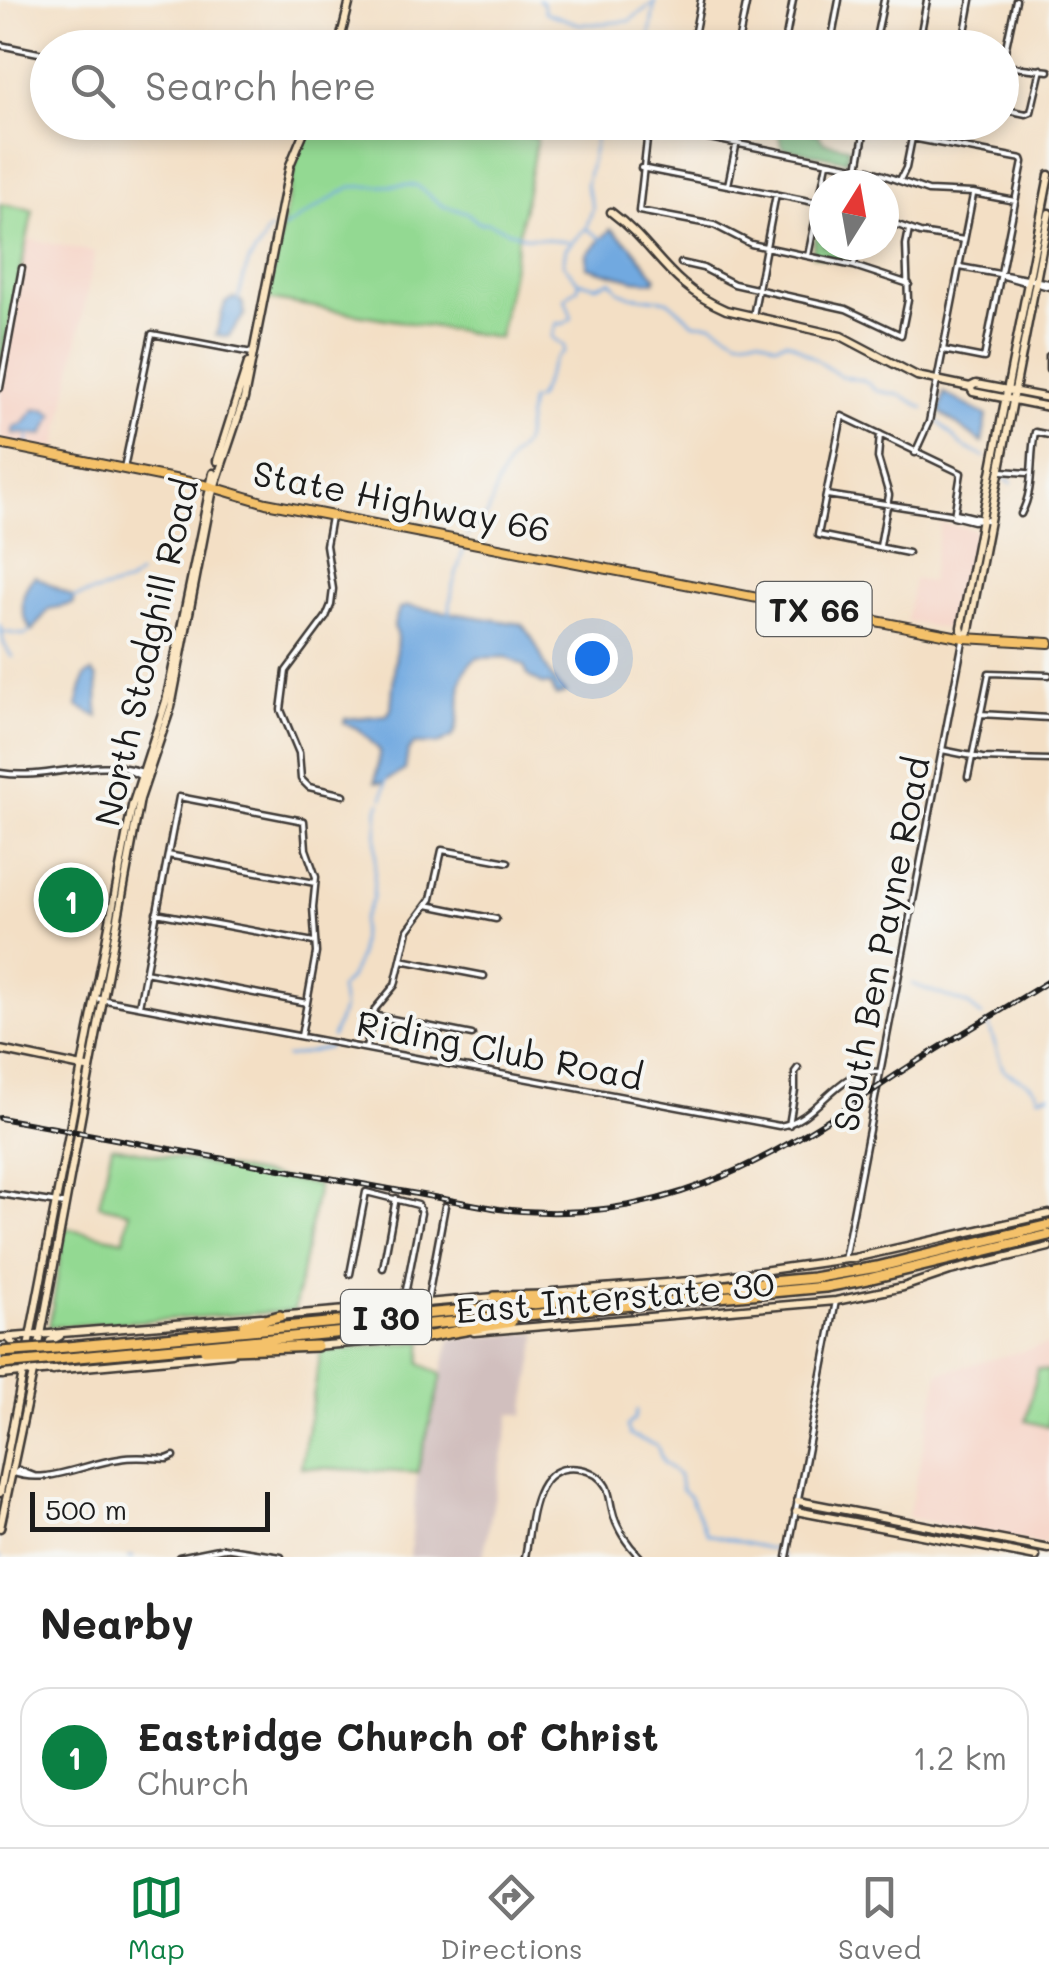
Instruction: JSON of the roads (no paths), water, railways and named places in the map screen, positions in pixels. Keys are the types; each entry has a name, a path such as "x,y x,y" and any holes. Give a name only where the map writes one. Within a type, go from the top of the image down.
{"highway":[{"name":"I 30","path":"1,1370 56,1353 137,1341 813,1278 914,1258 1049,1219"},
{"name":"I 30","path":"1,1352 122,1353 840,1284 1049,1236"},
{"path":"496,1297 636,1296"},
{"path":"425,1337 592,1309"},
{"path":"137,1341 280,1316"},
{"path":"122,1353 317,1346"}],"main road":[{"path":"342,30 350,0"},
{"name":"North Stodghill Road","path":"60,1203 143,775 166,701 211,487 252,352 290,165 300,140"},
{"path":"964,638 969,630 972,594 1049,175"},
{"path":"611,212 626,223 684,287 710,304 842,336 904,370 938,382 970,388 976,384 1049,407"},
{"path":"1032,281 1049,213"},
{"path":"1011,395 1049,398"},
{"name":"TX 66","path":"0,444 211,487"},
{"name":"State Highway 66","path":"211,487 248,500 964,638"},
{"name":"TX 66","path":"964,638 1049,643"},
{"path":"0,1050 86,1068"},
{"path":"0,1492 18,1398 40,1336 60,1203"},
{"path":"0,1528 14,1472 31,1336 60,1203"},
{"name":"East Interstate 30","path":"3,1338 690,1281 844,1260 1049,1219"},
{"name":"East Interstate 30","path":"1,1370 27,1374 56,1372 836,1301 904,1287 1049,1247"},
{"path":"56,1372 44,1365 45,1355 50,1341 66,1333"},
{"path":"1,1370 14,1368 18,1357 17,1345 3,1338"},
{"path":"1,1370 16,1385 18,1398"},
{"path":"798,1501 1049,1550"},
{"path":"796,1510 1036,1557"}],"street":[{"path":"698,30 701,0"},
{"path":"740,30 746,0"},
{"path":"788,30 794,0"},
{"path":"833,30 839,0"},
{"path":"878,30 884,0"},
{"path":"921,30 927,0"},
{"path":"965,30 971,0"},
{"path":"1010,30 1016,0"},
{"path":"0,44 30,51"},
{"path":"1019,67 1049,70"},
{"path":"1019,111 1030,113 1040,69"},
{"path":"647,140 637,209 718,226 751,244 854,266 909,284"},
{"path":"714,140 858,168 937,192 974,193 1015,201"},
{"path":"728,185 737,140"},
{"path":"858,168 864,140"},
{"path":"900,180 911,140"},
{"path":"922,140 1022,159 984,358 944,350"},
{"path":"826,170 827,162"},
{"path":"641,168 809,201"},
{"path":"915,453 927,428 938,382 974,193"},
{"path":"753,316 776,194"},
{"path":"899,226 964,240"},
{"path":"681,263 728,282 846,308 901,335 909,284 909,230"},
{"path":"808,256 809,252"},
{"path":"854,266 856,260"},
{"path":"959,267 1049,285"},
{"path":"0,388 22,268"},
{"path":"124,468 152,334 252,352"},
{"path":"1048,370 1049,356"},
{"path":"908,553 818,535 842,416 961,473 953,514"},
{"path":"1021,514 1030,494 1034,432 1049,435"},
{"path":"880,434 878,458 888,484 880,548"},
{"path":"996,470 1029,472"},
{"path":"826,495 986,521"},
{"path":"331,516 326,545 332,605 292,660 282,690 282,718 299,753 301,779 309,788 344,795"},
{"name":"South Ben Payne Road","path":"844,1260 964,638"},
{"path":"968,777 988,673 1049,675"},
{"path":"980,714 1049,718"},
{"path":"942,750 972,756 1049,760"},
{"path":"0,773 38,776 99,764 120,766 143,775"},
{"path":"139,1006 179,797 304,821 306,849 315,868 312,907 316,942 300,1036"},
{"path":"366,1049 372,1015 395,985 412,921 427,905 442,850 508,862"},
{"path":"168,855 316,884"},
{"path":"427,905 496,920"},
{"path":"156,914 316,942"},
{"path":"401,960 484,976"},
{"path":"145,972 307,1003"},
{"name":"Riding Club Road","path":"98,998 789,1125"},
{"path":"372,1015 472,1035"},
{"path":"789,1125 798,1068"},
{"path":"789,1125 857,1073 880,1072"},
{"path":"350,1274 366,1192 418,1204 421,1211 402,1305"},
{"path":"0,1194 60,1203"},
{"path":"383,1268 396,1198"},
{"path":"428,1303 445,1206"},
{"path":"787,1557 836,1301"},
{"path":"14,1472 30,1478 117,1459 174,1456"},
{"path":"525,1557 540,1487 552,1473 564,1468 589,1471 602,1480 622,1535 636,1556"},
{"path":"179,1557 224,1548 281,1557"}],"water":[{"path":"611,229 631,246 656,277 655,282 587,267 587,254"},
{"path":"233,298 242,302 245,314 228,337 216,335 225,303"},
{"path":"944,393 987,416 982,443 940,412"},
{"path":"45,409 54,415 43,435 13,433 14,427 23,424 34,410"},
{"path":"35,576 73,597 73,604 49,609 32,631 23,602"},
{"path":"407,606 521,624 553,679 566,693 556,696 551,685 528,676 524,666 506,657 478,658 464,673 453,736 438,744 414,744 408,751 405,770 382,783 375,782 380,751 359,729 344,723 345,719 387,715 391,709 397,638 394,625 399,609"},
{"path":"92,672 97,678 98,717 77,706 85,676"}],"waterway":[{"path":"539,0 545,12 579,24 629,21 655,2"},
{"path":"651,30 655,0"},
{"path":"467,536 488,514 498,482 524,444 530,400 536,400 554,362 564,352 564,346 552,337 557,323 572,318 565,298 578,288 579,282 563,264 566,248 586,228 593,208 586,186 595,140"},
{"path":"284,228 350,187 416,185 443,206 466,212 479,223 525,237 568,241"},
{"path":"587,229 605,241"},
{"path":"237,301 248,264 270,230"},
{"path":"581,282 596,286 611,281 619,291 631,296 667,300 694,323 712,324 739,339 759,337 775,345 786,341 840,376 865,381 878,391 901,395 924,408"},
{"path":"938,421 961,445 984,457"},
{"path":"27,445 29,435"},
{"path":"1003,476 1012,483"},
{"path":"449,614 465,545"},
{"path":"72,598 129,583 139,574"},
{"path":"0,625 12,657"},
{"path":"3,632 24,635 30,631"},
{"path":"383,798 386,780"},
{"path":"332,1037 343,1009 340,988 349,979 359,956 362,921 373,898 381,803"},
{"path":"912,984 967,1004 982,1016"},
{"path":"988,1023 1003,1069 1028,1083 1039,1097 1049,1094"},
{"path":"286,1057 329,1045"},
{"path":"637,1410 635,1419 627,1426 630,1435 657,1446 663,1462 679,1476 681,1489 690,1497 707,1534 779,1551 782,1557"},
{"path":"128,1557 133,1557"}],"railway":[{"path":"0,1118 499,1209 608,1209 658,1199 751,1164 1049,981"}],"place":[{"name":"Eastridge Church of Christ","path":"71,900"}]}
